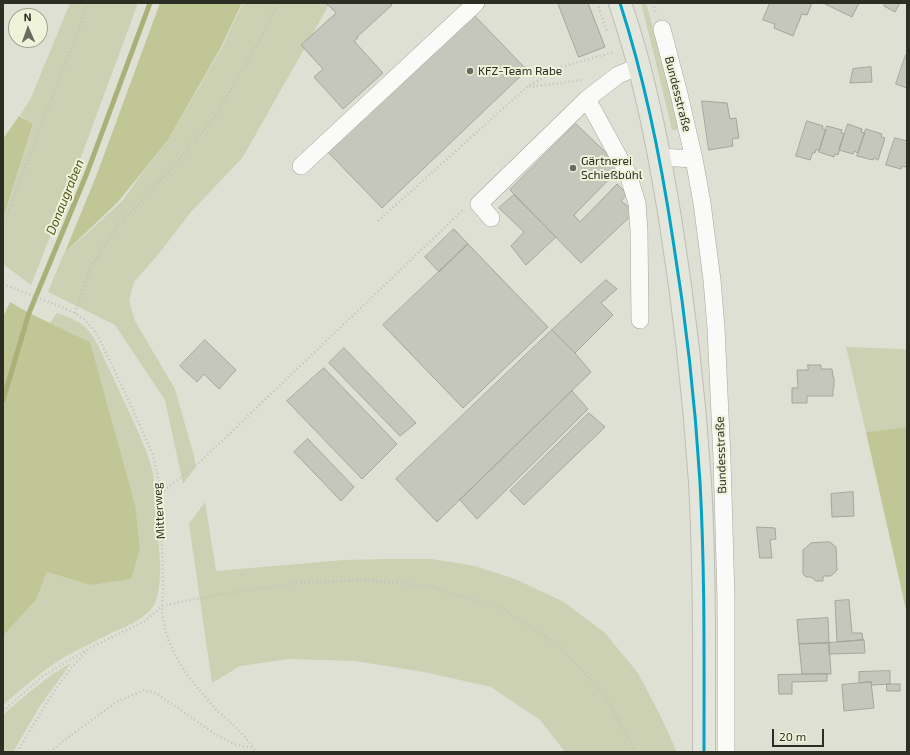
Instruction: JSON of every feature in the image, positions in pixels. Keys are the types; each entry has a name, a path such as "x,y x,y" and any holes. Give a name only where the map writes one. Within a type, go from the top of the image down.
{"main road":[{"path":"620,3 640,66 660,157 682,292 689,350 700,483 704,651 704,752"}],"street":[{"path":"301,166 476,3"},
{"name":"Bundesstraße","path":"662,29 694,159 702,203 712,280 716,328 722,452 726,599 726,752"},
{"path":"492,218 479,204 587,99 618,75 640,66"},
{"path":"587,99 628,174 638,203 640,320"},
{"path":"660,157 694,159"}],"path":[{"path":"3,224 88,3"},
{"path":"76,313 92,265 116,228 168,172 213,119 258,43 278,3"},
{"path":"597,3 607,31"},
{"path":"378,221 527,87 561,67 614,52 612,45"},
{"path":"527,87 589,79"},
{"path":"161,493 201,461 464,209"},
{"name":"Mitterweg","path":"3,284 76,313 85,320 100,340 153,455 161,493 162,606 165,628 169,641 184,671 215,709 237,728 256,752"},
{"path":"3,711 42,676 88,649 145,621 162,606 215,595 297,583 363,580 428,586 501,608 557,644 603,693 633,746 634,752"},
{"path":"17,752 54,692 71,668 88,649"},
{"path":"50,752 115,703 144,690 156,692 227,741 234,744 253,747"}],"green space":[{"path":"70,3 138,3 77,168 31,285 3,264 3,220 33,125 20,115 30,100"},
{"path":"160,3 242,3 220,49 168,140 118,202 65,252 97,174"},
{"path":"243,3 329,3 243,157 191,212 160,252 134,282 129,301 135,321 175,389 194,456 196,467 183,484 165,400 115,325 48,292 64,253 122,201 169,139 221,49"},
{"path":"641,3 646,3 666,74 678,126 677,130 672,130"},
{"path":"19,116 33,124 3,219 3,139"},
{"path":"10,302 29,313 90,342 135,505 140,549 131,579 90,585 47,572 36,600 3,636 3,317"},
{"path":"57,313 81,324 88,330 95,340 145,448 152,470 155,493 160,556 159,590 152,608 143,617 75,651 55,663 3,705 3,636 36,600 47,572 90,585 90,342 50,323"},
{"path":"846,347 907,350 907,427 866,432"},
{"path":"907,427 907,614 866,432"},
{"path":"205,502 216,571 344,560 432,559 475,566 515,579 564,602 605,633 638,673 677,752 565,752 540,720 491,687 424,672 355,661 289,659 240,666 212,683 189,524"},
{"path":"71,663 40,706 13,752 3,752 3,715 44,681"}],"building":[{"path":"326,3 390,3 392,5 354,41 383,73 343,109 314,77 323,69 301,45 336,13"},
{"path":"558,3 588,3 605,47 579,57"},
{"path":"770,3 812,3 807,15 802,14 793,36 774,28 775,24 763,20"},
{"path":"825,3 859,3 852,17"},
{"path":"885,3 900,3 895,12 884,6"},
{"path":"471,12 527,70 382,208 326,150"},
{"path":"907,55 907,88 896,84"},
{"path":"871,67 872,82 850,83 853,69"},
{"path":"702,101 727,103 730,119 736,118 739,138 732,139 733,146 709,150"},
{"path":"807,121 823,126 822,129 826,130 819,151 816,149 815,153 813,152 810,160 796,156"},
{"path":"576,124 621,167 574,215 580,222 617,184 627,194 621,201 635,212 581,263 510,190"},
{"path":"848,124 862,129 861,132 865,133 858,153 854,151 853,154 839,150"},
{"path":"827,126 842,130 841,133 844,134 838,155 835,154 834,157 819,152"},
{"path":"866,129 882,134 881,137 885,138 878,160 874,158 873,160 857,156"},
{"path":"895,138 907,141 907,164 906,167 902,166 901,169 886,165"},
{"path":"514,195 556,237 526,265 511,246 524,232 499,208"},
{"path":"454,229 468,244 439,272 425,257"},
{"path":"468,244 548,327 463,408 383,325"},
{"path":"606,280 617,289 601,303 613,315 575,353 552,330"},
{"path":"552,330 575,353 591,372 437,522 396,479"},
{"path":"205,340 236,370 219,389 204,374 197,382 180,366"},
{"path":"344,348 416,423 400,436 329,363"},
{"path":"808,365 821,365 821,369 832,369 834,377 833,396 807,396 807,403 792,403 792,388 798,388 797,370 808,370"},
{"path":"324,368 397,444 362,479 287,401"},
{"path":"572,391 588,409 477,519 460,500"},
{"path":"589,413 605,427 524,505 510,491"},
{"path":"308,439 354,487 341,501 294,452"},
{"path":"853,492 854,516 832,517 831,494"},
{"path":"757,527 775,528 776,539 770,540 772,558 760,558"},
{"path":"830,542 836,547 837,570 831,576 823,576 823,581 816,581 811,577 806,577 803,574 803,550 811,543"},
{"path":"849,600 852,633 862,633 863,640 837,642 835,601"},
{"path":"828,618 829,643 799,644 797,620"},
{"path":"864,640 865,653 829,654 829,643"},
{"path":"829,643 831,674 802,674 799,644"},
{"path":"890,671 890,684 872,685 871,682 859,683 859,672"},
{"path":"827,674 827,681 792,682 792,694 779,694 778,675"},
{"path":"871,682 874,708 844,711 842,685"},
{"path":"887,684 900,684 900,691 887,691"}],"waterway":[{"name":"Donaugraben","path":"3,400 29,313 87,173 150,3"}],"transit line":[{"path":"620,3 645,91 658,150 678,270 690,361 702,516 704,752"}],"place":[{"name":"KFZ-Team Rabe","path":"470,71"},
{"name":"Gärtnerei Schießbühl","path":"573,168"}]}
